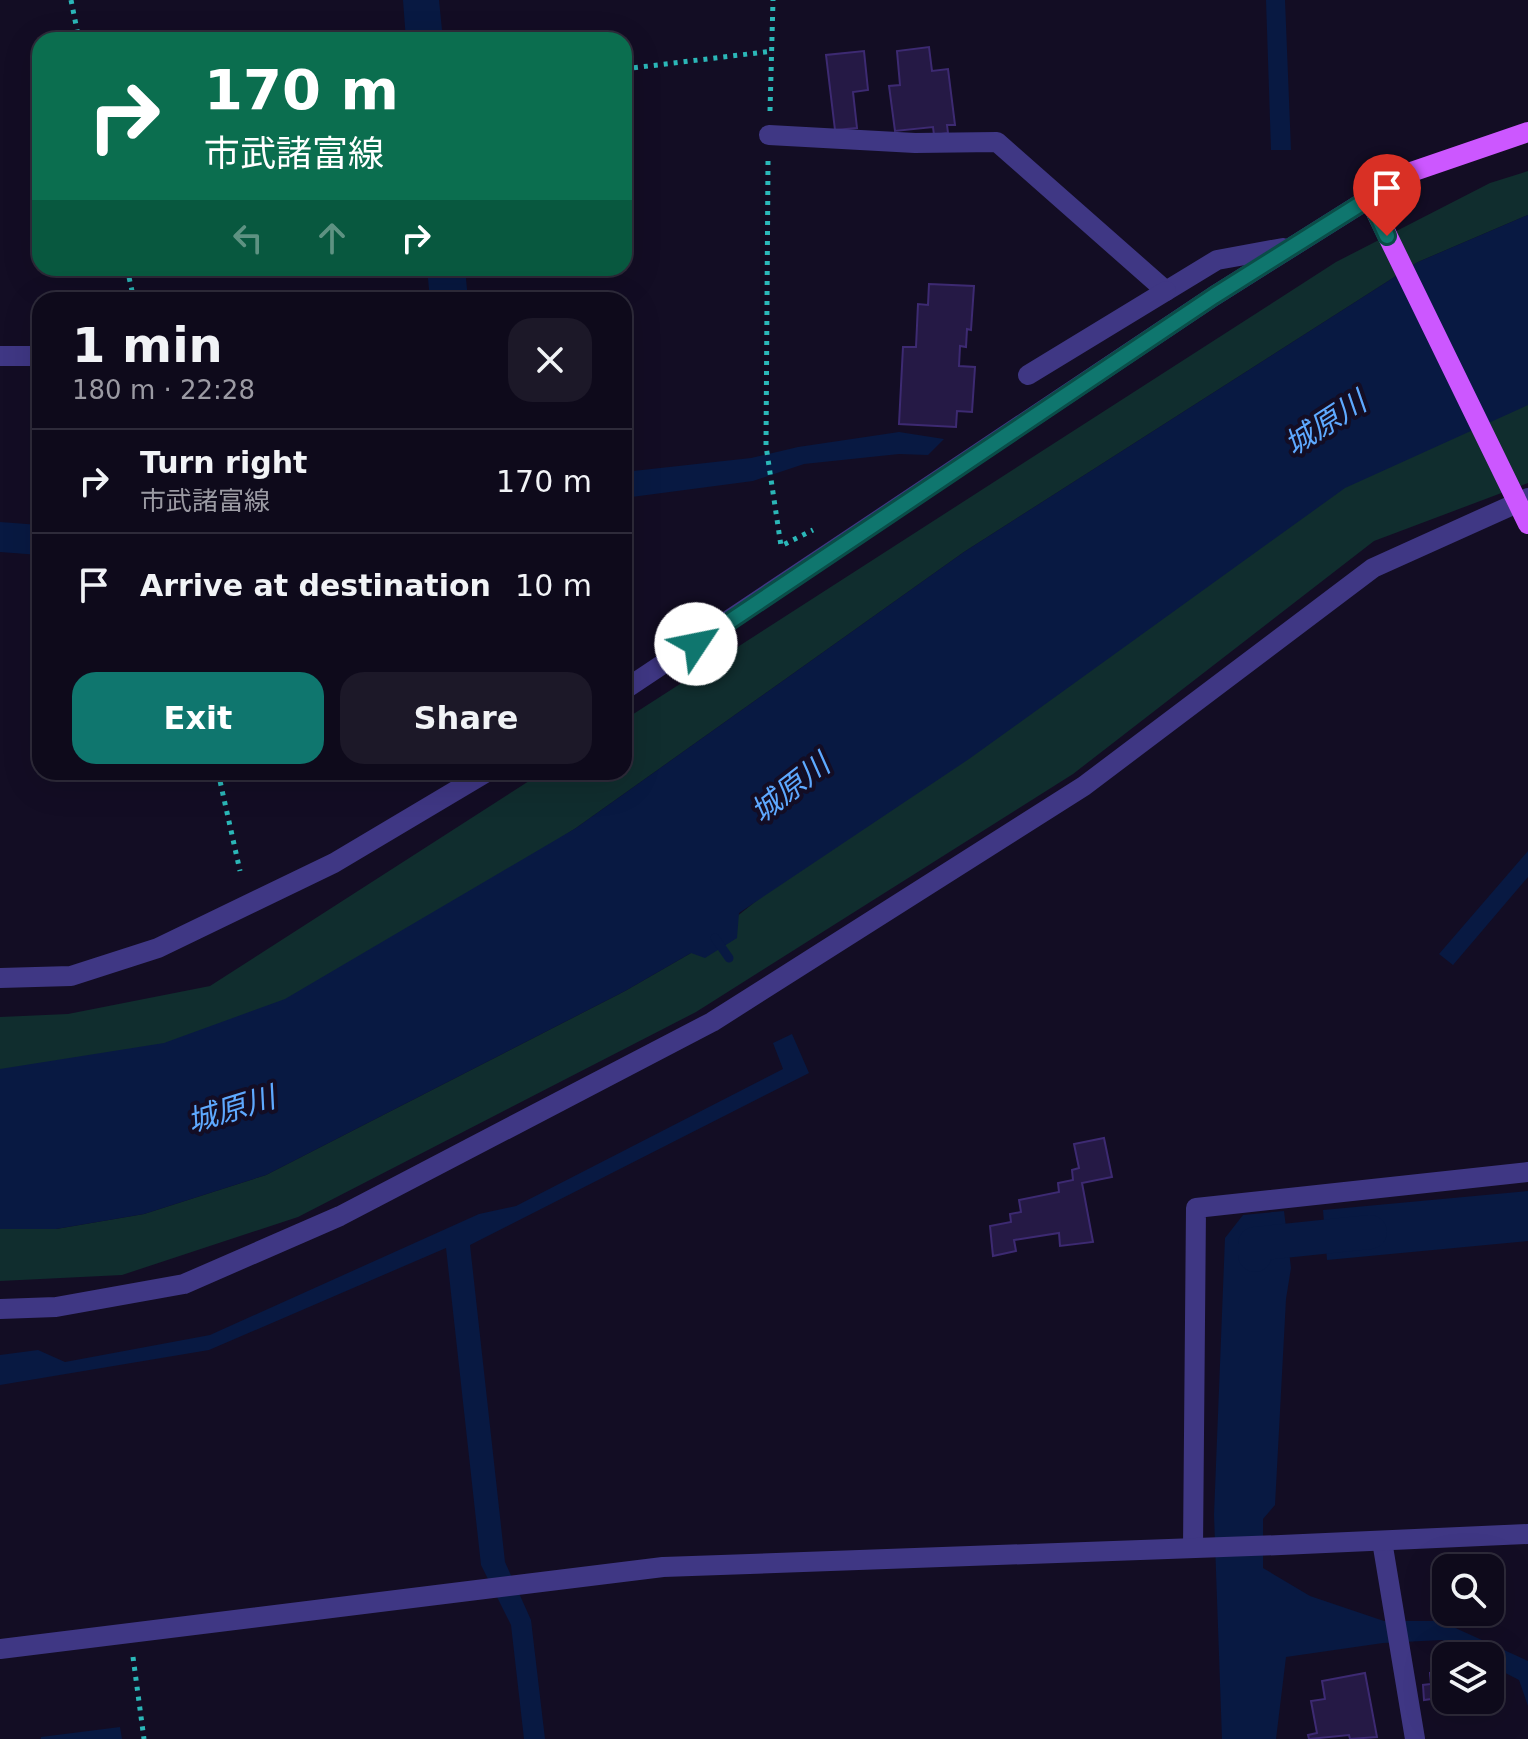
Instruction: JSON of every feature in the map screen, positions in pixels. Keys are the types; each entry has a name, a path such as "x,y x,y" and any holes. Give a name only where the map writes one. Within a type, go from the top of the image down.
{"main road":[{"path":"1528,132 1385,181 1374,203 1522,500 1528,524"}],"street":[{"path":"769,135 915,143 997,142 1166,291"},
{"path":"632,685 1188,313 1294,246 1374,203"},
{"path":"1028,375 1217,260 1294,246"},
{"path":"0,356 32,356"},
{"path":"0,1309 56,1307 184,1284 340,1216 712,1022 1084,786 1373,568 1522,500"},
{"path":"0,978 71,976 158,948 334,863 474,780"},
{"path":"1201,1547 1196,1208 1528,1172"},
{"path":"0,1649 663,1567 1528,1534"},
{"path":"1382,1541 1415,1739"}],"path":[{"path":"71,0 77,32"},
{"path":"773,0 766,446 781,546 822,526"},
{"path":"632,68 773,51"},
{"path":"220,780 240,871"},
{"path":"129,1632 144,1739"}],"green space":[{"path":"1528,171 1528,215 1418,262 964,552 576,828 286,1015 0,1099 0,1017 68,1014 210,986 531,780 632,780 632,715 1336,262 1490,183"},
{"path":"1528,387 1528,483 1374,541 1073,774 696,1012 298,1217 122,1275 0,1281 0,1229 56,1229 144,1214 266,1175 625,991 691,953 1291,474"}],"water":[{"path":"403,0 439,0 442,32 405,32"},
{"path":"1266,0 1285,0 1291,150 1271,150"},
{"name":"城原川","path":"1528,215 1528,405 1345,488 969,759 739,913 737,938 705,958 691,953 625,991 266,1175 144,1214 56,1229 0,1229 0,1069 164,1043 285,999 576,828 964,552 1418,262"},
{"path":"428,276 466,276 467,292 429,292"},
{"path":"899,432 944,439 928,455 899,454 804,464 753,481 632,497 632,471 751,458 798,447"},
{"path":"0,522 32,524 32,554 0,552"},
{"path":"1528,851 1528,877 1453,965 1439,954"},
{"path":"792,1034 809,1073 470,1245 505,1562 531,1620 545,1739 524,1739 511,1625 481,1565 446,1248 209,1350 0,1385 0,1355 38,1350 65,1362 210,1335 479,1214 516,1206 783,1069 773,1043"},
{"path":"1528,1191 1528,1241 1327,1260 1323,1210"},
{"path":"1284,1211 1291,1268 1286,1299 1275,1505 1263,1519 1263,1568 1310,1596 1384,1621 1432,1621 1432,1626 1451,1626 1486,1642 1442,1640 1383,1643 1286,1657 1276,1739 1222,1739 1214,1515 1225,1238 1243,1215"},
{"path":"1504,1650 1528,1661 1528,1706 1519,1680 1504,1672"},
{"path":"120,1727 122,1739 41,1739 41,1737"}],"building":[{"path":"929,47 932,71 948,69 955,125 947,125 948,133 934,135 933,127 895,131 889,86 900,85 897,51"},
{"path":"864,51 868,90 853,92 857,128 835,130 826,55"},
{"path":"929,284 974,286 971,330 967,329 966,347 960,346 959,366 975,367 972,412 957,411 956,427 899,424 903,347 916,347 918,304 928,305"},
{"path":"1104,1138 1112,1177 1082,1183 1093,1242 1060,1246 1059,1233 1014,1240 1016,1251 993,1256 990,1226 1011,1222 1010,1214 1021,1212 1019,1200 1059,1192 1058,1183 1073,1180 1072,1170 1079,1168 1074,1144"},
{"path":"1365,1673 1377,1737 1350,1739 1349,1735 1309,1739 1308,1735 1317,1733 1311,1701 1325,1699 1322,1681"},
{"path":"1432,1673 1432,1699 1424,1700 1423,1685 1431,1684"}],"waterway":[{"path":"715,938 729,958"},
{"path":"1255,1255 1255,1244 1370,1232"}],"route":[{"path":"696,644 1214,296 1373,196 1375,210 1387,236"}]}
